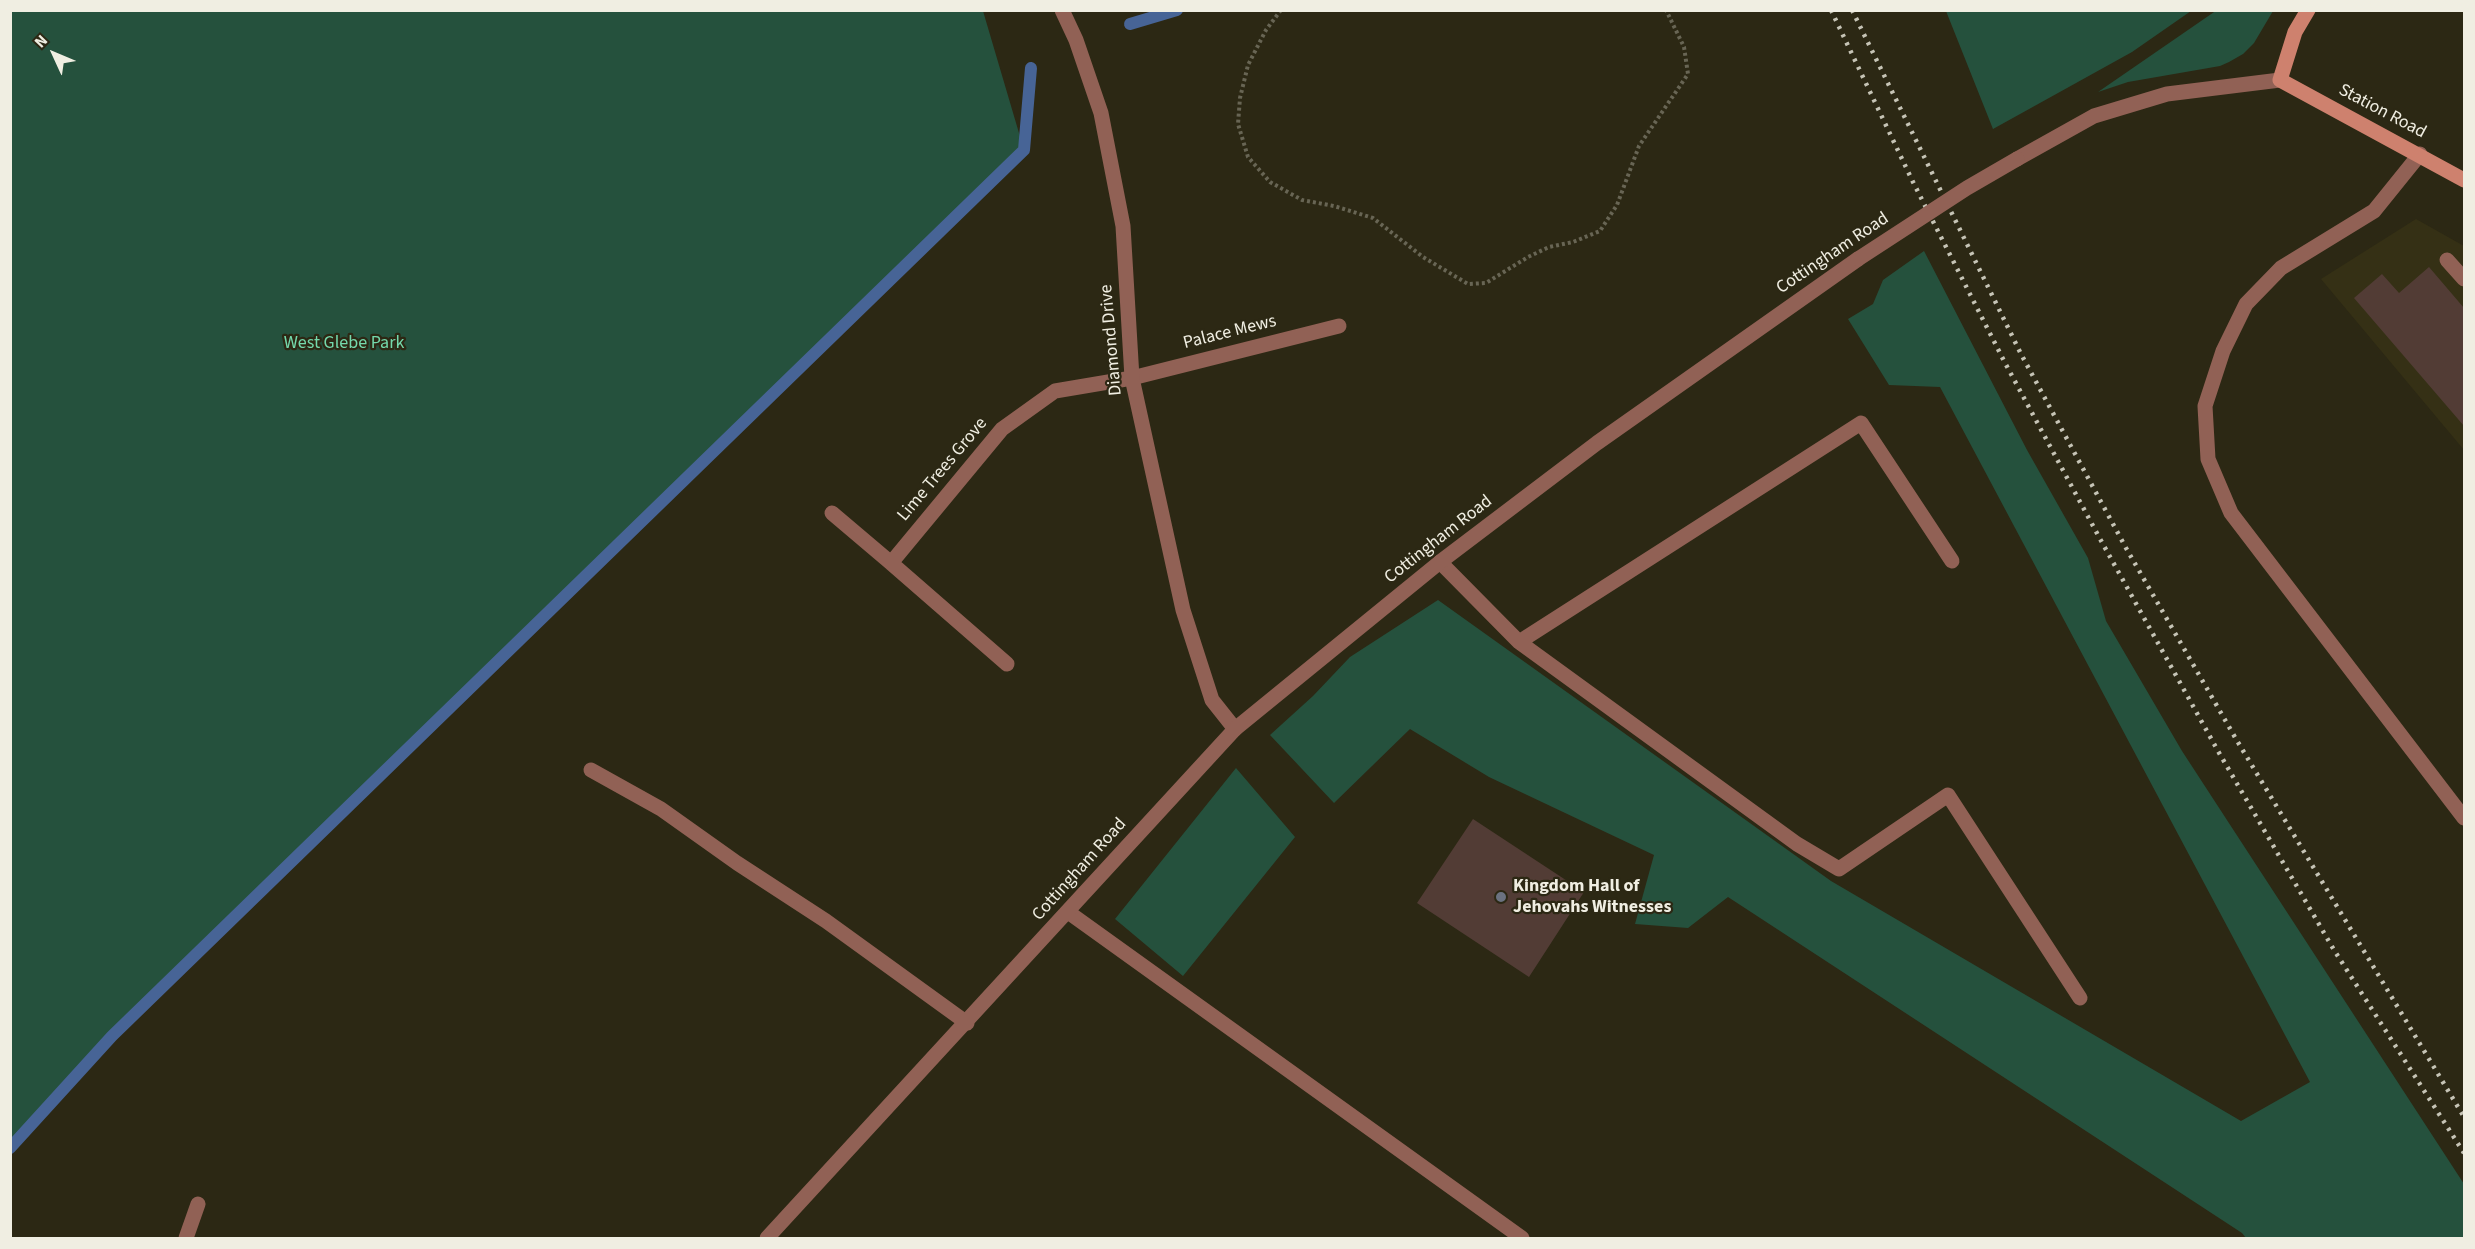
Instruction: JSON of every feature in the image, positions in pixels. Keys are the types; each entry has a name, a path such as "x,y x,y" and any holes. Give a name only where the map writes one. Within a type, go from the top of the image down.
{"main road":[{"path":"2280,80 2295,32 2308,10"},
{"name":"Station Road","path":"2280,80 2420,154 2464,180"}],"street":[{"name":"Diamond Drive","path":"1062,10 1076,40 1101,113 1124,226 1132,378 1183,610 1212,700 1235,729"},
{"name":"Cottingham Road","path":"767,1239 1235,729 1440,562 1597,443 1858,259 1967,188 2017,159 2094,116 2167,94 2280,80"},
{"path":"2420,154 2374,211 2281,268 2246,304 2223,351 2205,406 2208,459 2231,513 2464,818"},
{"path":"2447,260 2464,279"},
{"name":"Palace Mews","path":"1132,378 1339,326"},
{"name":"Lime Trees Grove","path":"891,563 1002,429 1055,391 1132,378"},
{"path":"1519,642 1860,423 1952,561"},
{"path":"832,513 1007,664"},
{"path":"1440,562 1519,642 1797,844 1839,869 1948,795 2080,998"},
{"path":"591,770 661,809 737,863 826,921 967,1023"},
{"path":"1068,912 1522,1239"},
{"path":"186,1239 198,1204"}],"path":[{"path":"1281,10 1266,30 1248,65 1240,98 1238,124 1248,157 1270,182 1302,200 1334,206 1373,218 1424,258 1468,284 1486,282 1528,256 1600,231 1617,205 1639,146 1688,74 1684,47 1666,10"}],"shaded area":[{"path":"2416,219 2464,246 2464,450 2321,279"}],"green space":[{"name":"West Glebe Park","path":"11,10 983,11 1024,150 112,1036 11,1148"},
{"path":"2217,10 2273,11 2254,43 2243,54 2229,62 2220,66 2128,82 2098,92"},
{"path":"1946,11 2191,11 2132,52 1993,129"},
{"path":"1924,251 2027,450 2088,558 2106,621 2182,751 2464,1184 2464,1238 2246,1238 2242,1233 1728,897 1688,928 1635,924 1654,855 1489,777 1410,729 1334,803 1270,735 1313,696 1350,657 1438,600 1831,881 2241,1121 2310,1082 1940,387 1889,385 1848,319 1873,304 1883,280"},
{"path":"1236,768 1295,837 1183,976 1115,919"}],"building":[{"path":"2429,267 2464,308 2464,426 2354,298 2382,274 2399,293"},
{"name":"Kingdom Hall of Jehovahs Witnesses","path":"1473,819 1584,892 1529,977 1417,903"}],"waterway":[{"path":"1130,24 1177,10"},
{"path":"10,1148 112,1036 1024,150 1031,68"}],"railway":[{"path":"1831,10 1913,182 2004,361 2099,537 2218,751 2334,950 2464,1153"},
{"path":"1852,10 2021,354 2126,548 2236,739 2464,1117"}],"place":[{"name":"Kingdom Hall of Jehovahs Witnesses","path":"1501,897"}]}
